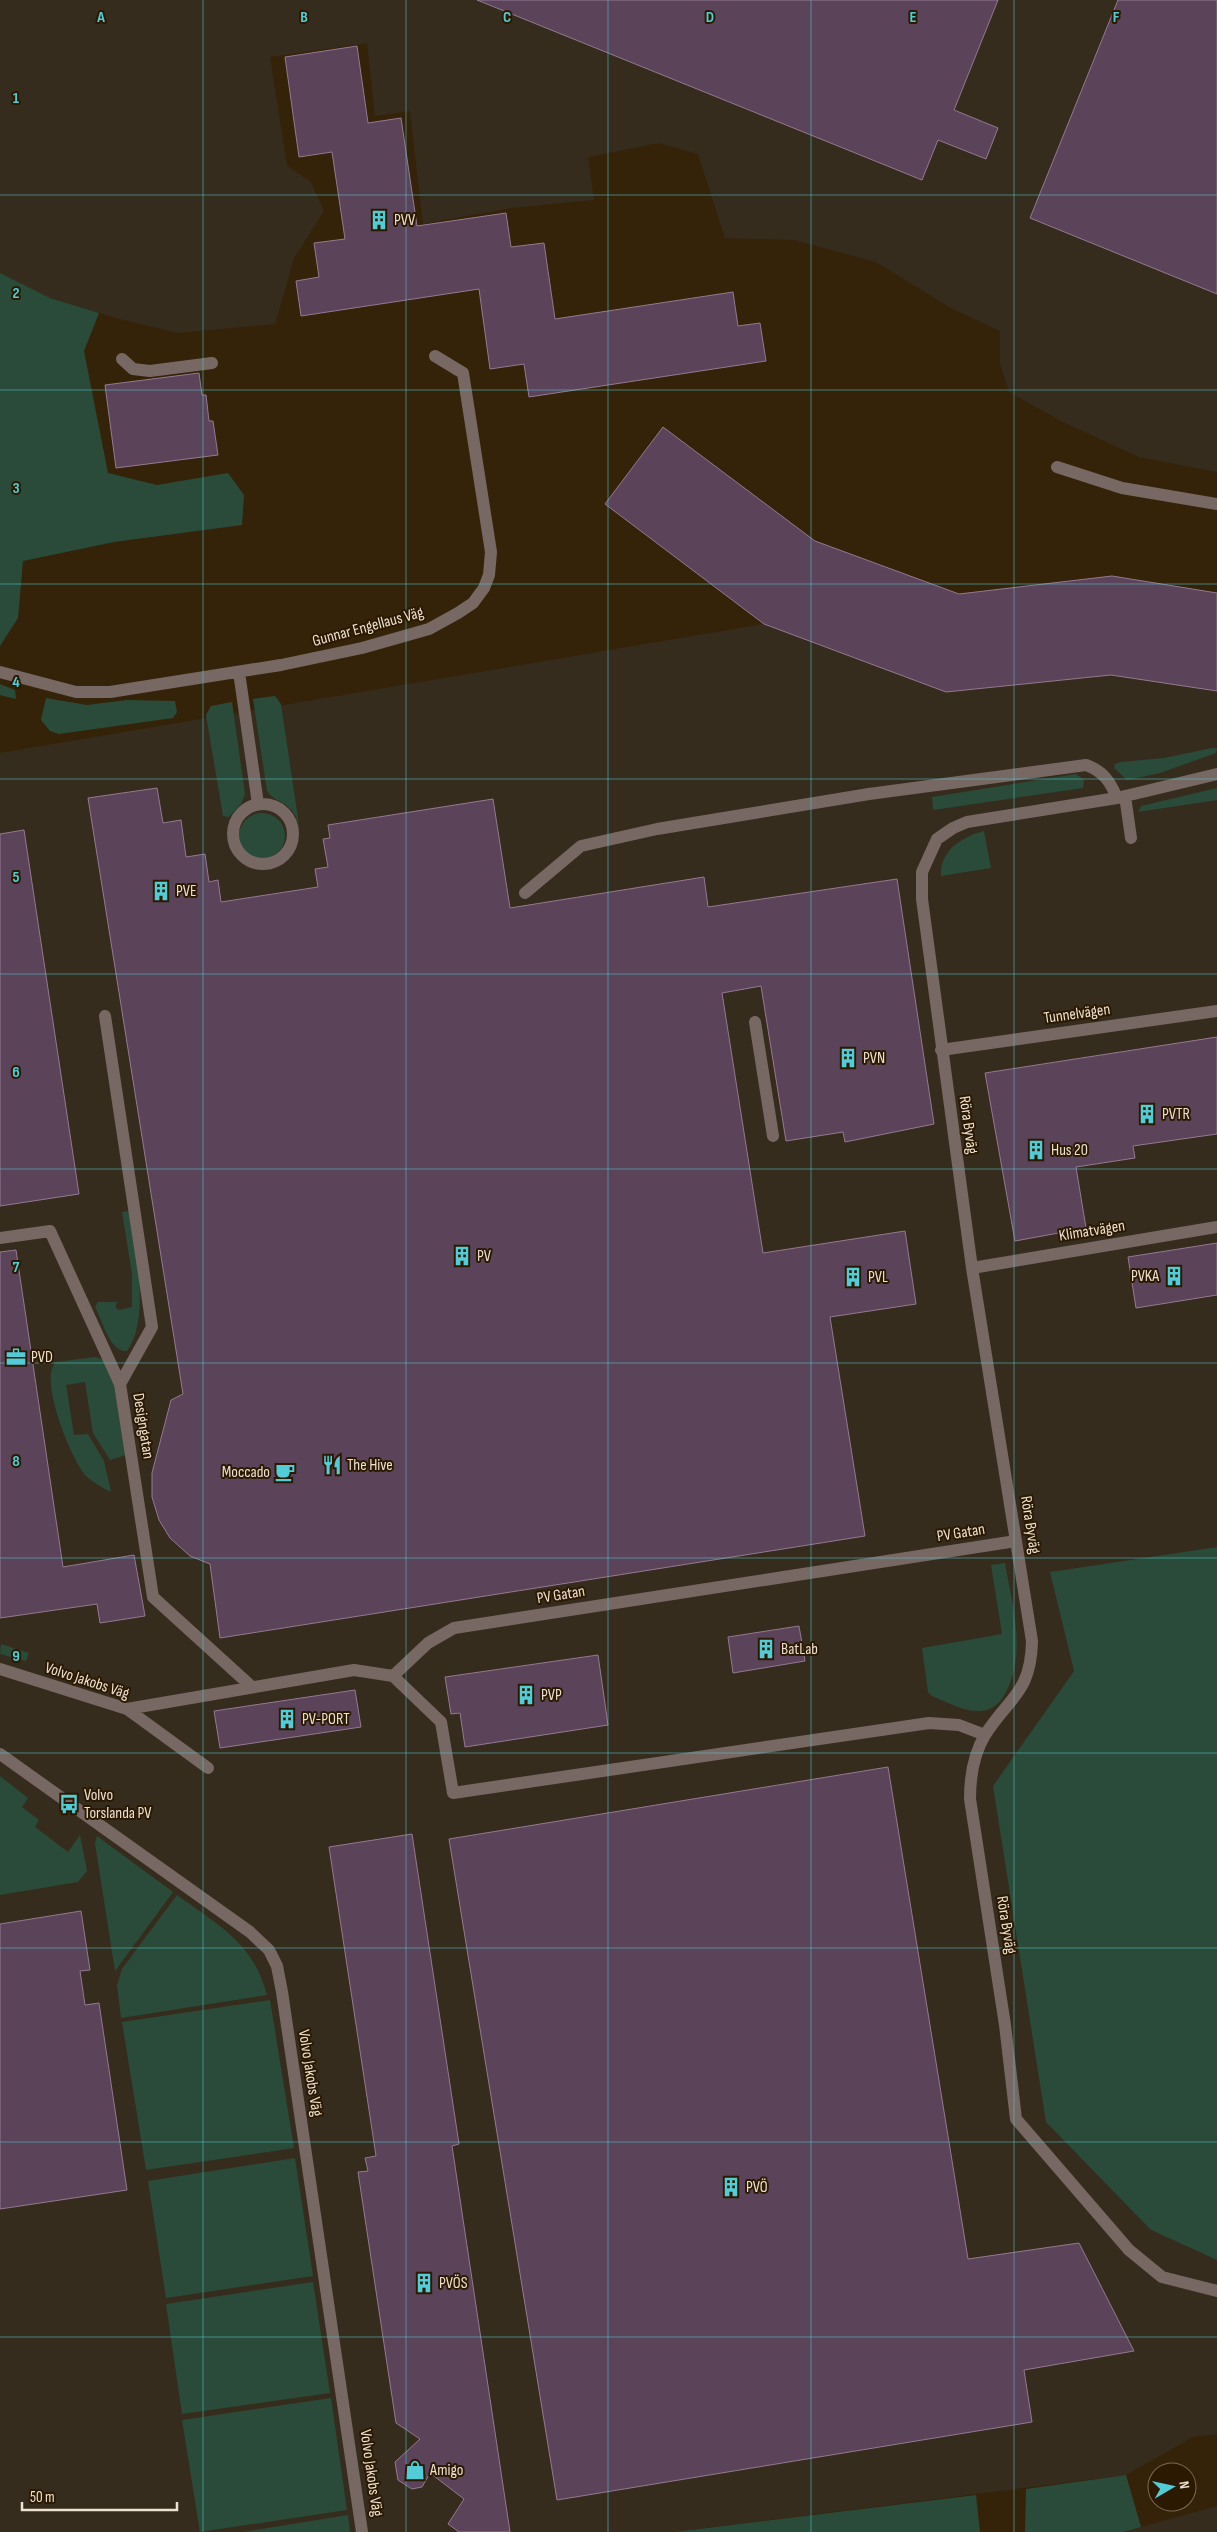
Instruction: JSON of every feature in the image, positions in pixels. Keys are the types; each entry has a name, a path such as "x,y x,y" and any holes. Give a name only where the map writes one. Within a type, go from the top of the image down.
{"street":[{"name":"Gunnar Engellaus Väg","path":"0,672 76,692 110,692 239,672 362,648 429,629 473,603 484,588 489,575 492,552 464,373 435,356"},
{"path":"122,359 133,369 150,371 212,363"},
{"path":"1057,467 1122,488 1217,504"},
{"path":"239,672 258,804"},
{"path":"525,893 581,846 657,829 869,794 1086,765 1099,770 1121,797 1131,838"},
{"name":"Röra Byväg","path":"1217,774 1121,797 967,822 952,828 937,839 922,872 922,899 941,1050 972,1268 1032,1641 1032,1660 1026,1681 1009,1707 985,1735 974,1760 970,1778 970,1798 1005,2025 1016,2120 1129,2250 1162,2277 1217,2291"},
{"path":"258,804 278,808 291,823 293,833 288,852 281,859 262,865 248,861 237,851 232,831 241,813 258,804"},
{"name":"Tunnelvägen","path":"941,1050 1217,1011"},
{"name":"Designgatan","path":"105,1016 152,1327 120,1384 153,1597 252,1687"},
{"path":"755,1022 773,1136"},
{"name":"Klimatvägen","path":"972,1268 1217,1227"},
{"path":"0,1238 50,1230 120,1384"},
{"name":"PV Gatan","path":"393,1676 428,1643 454,1628 1016,1542"},
{"name":"Volvo Jakobs Väg","path":"0,1669 128,1709 208,1768"},
{"path":"128,1709 354,1670 393,1676 441,1722 453,1793 930,1723 959,1725 985,1735"},
{"name":"Volvo Jakobs Väg","path":"0,1754 225,1911 269,1950 276,1966 282,1996 362,2532"}],"shaded area":[{"path":"0,0 1217,0 1217,472 1139,457 1063,422 1009,392 1000,364 1000,331 951,308 876,262 794,240 725,238 698,154 659,143 588,157 594,200 511,208 423,224 410,111 375,116 367,43 270,57 287,166 311,182 324,211 294,258 275,324 178,333 116,318 50,298 0,273"},
{"path":"764,624 946,692 1111,675 1217,691 1217,1547 1051,1572 1074,1671 993,1787 1151,2230 1217,2260 1217,2434 1193,2437 1126,2475 675,2532 0,2532 0,753"},
{"path":"1217,2506 1217,2532 1123,2532 1197,2512"}],"green space":[{"path":"0,273 50,298 99,313 84,351 108,473 157,485 228,473 244,495 242,525 114,542 23,561 18,618 0,646"},
{"path":"0,684 15,690 16,699 0,695"},
{"path":"275,696 281,704 300,832 293,811 267,791 253,699"},
{"path":"46,698 87,705 127,700 175,701 177,712 173,718 59,734 50,731 41,720"},
{"path":"232,702 245,794 241,804 229,817 223,816 206,715 211,706"},
{"path":"1217,748 1216,753 1160,773 1127,780 1114,768 1115,764 1121,762 1164,758"},
{"path":"1076,774 1084,780 1083,788 933,810 932,797"},
{"path":"1217,788 1217,800 1138,812 1141,806"},
{"path":"262,813 275,817 281,823 285,836 281,849 275,855 262,859 249,855 243,849 239,836 243,823 249,817"},
{"path":"984,831 991,868 941,876 944,859 948,852 960,841"},
{"path":"130,1211 138,1263 140,1302 134,1337 127,1351 116,1347 111,1341 95,1307 98,1302 120,1302 116,1303 116,1308 119,1310 132,1307 132,1274 122,1212"},
{"path":"95,1357 105,1360 115,1385 126,1455 110,1460 93,1433 85,1382 66,1385 74,1435 88,1434 104,1461 111,1492 88,1478 79,1466 58,1419 51,1384 52,1371 56,1362"},
{"path":"1217,1547 1217,2260 1151,2230 1046,2122 993,1786 1074,1671 1050,1572"},
{"path":"1005,1563 1014,1611 1017,1644 1016,1661 1006,1692 996,1705 984,1711 962,1708 932,1696 928,1692 922,1648 1002,1634 991,1565"},
{"path":"1,1644 29,1653 26,1661 0,1654"},
{"path":"0,1776 28,1798 22,1807 39,1820 35,1827 68,1852 80,1835 87,1871 78,1882 0,1895"},
{"path":"97,1836 173,1892 115,1971 95,1843"},
{"path":"177,1895 220,1926 243,1948 253,1961 267,1995 121,2018 117,1985 122,1969"},
{"path":"270,2000 294,2148 146,2170 122,2022"},
{"path":"295,2158 313,2276 166,2298 148,2181"},
{"path":"313,2282 330,2393 182,2414 166,2304"},
{"path":"331,2398 347,2510 200,2532 182,2420"},
{"path":"1126,2475 1141,2527 1123,2532 1025,2532 1026,2489"},
{"path":"976,2495 980,2532 675,2532"},
{"path":"348,2515 350,2532 243,2532"}],"building":[{"path":"477,0 998,0 954,110 998,128 986,159 938,140 922,180"},
{"path":"1118,0 1217,0 1217,294 1030,218"},
{"name":"PVV","path":"357,46 368,123 401,118 417,226 506,213 511,247 544,243 555,319 733,292 738,326 760,323 766,361 529,397 524,364 490,369 479,289 301,316 296,281 319,277 314,243 345,239 332,152 299,157 285,57"},
{"path":"199,373 202,395 206,395 209,421 213,421 218,455 116,468 105,385"},
{"path":"663,427 815,541 959,594 1112,576 1217,593 1217,691 1111,675 946,692 764,624 605,504"},
{"name":"PV","path":"157,788 163,823 181,820 186,857 205,854 209,882 218,880 221,902 318,887 315,869 328,867 323,839 330,838 328,825 493,799 510,908 704,877 708,907 897,879 934,1124 845,1142 843,1132 786,1141 761,986 722,993 763,1253 905,1231 916,1304 830,1317 865,1536 220,1638 210,1564 190,1556 170,1538 159,1520 152,1497 152,1473 171,1400 183,1394 88,798"},
{"path":"24,830 79,1194 0,1206 0,834"},
{"path":"1217,1037 1217,1134 1133,1146 1135,1158 1076,1167 1086,1228 1015,1241 985,1073"},
{"name":"PVKA","path":"1217,1243 1217,1295 1136,1308 1128,1257"},
{"name":"PVD","path":"16,1250 63,1567 134,1555 145,1616 100,1623 97,1604 0,1618 0,1252"},
{"name":"BatLab","path":"799,1626 805,1661 733,1673 728,1637"},
{"name":"PVP","path":"598,1655 608,1725 465,1747 460,1713 451,1714 445,1677"},
{"name":"PV-PORT","path":"355,1690 361,1727 220,1748 214,1711"},
{"name":"PVÖ","path":"888,1767 968,2259 1079,2243 1134,2351 1024,2370 1032,2422 557,2500 449,1839"},
{"name":"PVÖS","path":"412,1834 459,2144 452,2146 510,2532 459,2532 448,2524 464,2499 430,2473 422,2487 412,2489 398,2480 395,2462 420,2439 396,2423 358,2172 368,2171 365,2158 376,2156 329,1847"},
{"path":"81,1911 90,1970 80,1971 85,2005 99,2003 127,2190 0,2209 0,1924"}],"place":[{"name":"PVV","path":"379,220"},
{"name":"PVE","path":"161,891"},
{"name":"PVN","path":"848,1058"},
{"name":"PVTR","path":"1147,1114"},
{"name":"Hus 20","path":"1036,1150"},
{"name":"PV","path":"462,1256"},
{"name":"PVKA","path":"1174,1276"},
{"name":"PVL","path":"853,1277"},
{"name":"PVD","path":"16,1357"},
{"name":"The Hive","path":"332,1465"},
{"name":"Moccado","path":"285,1472"},
{"name":"BatLab","path":"766,1649"},
{"name":"PVP","path":"526,1695"},
{"name":"PV-PORT","path":"287,1719"},
{"name":"Volvo Torslanda PV","path":"69,1804"},
{"name":"PVÖ","path":"731,2187"},
{"name":"PVÖS","path":"424,2283"},
{"name":"Amigo","path":"415,2470"}]}
